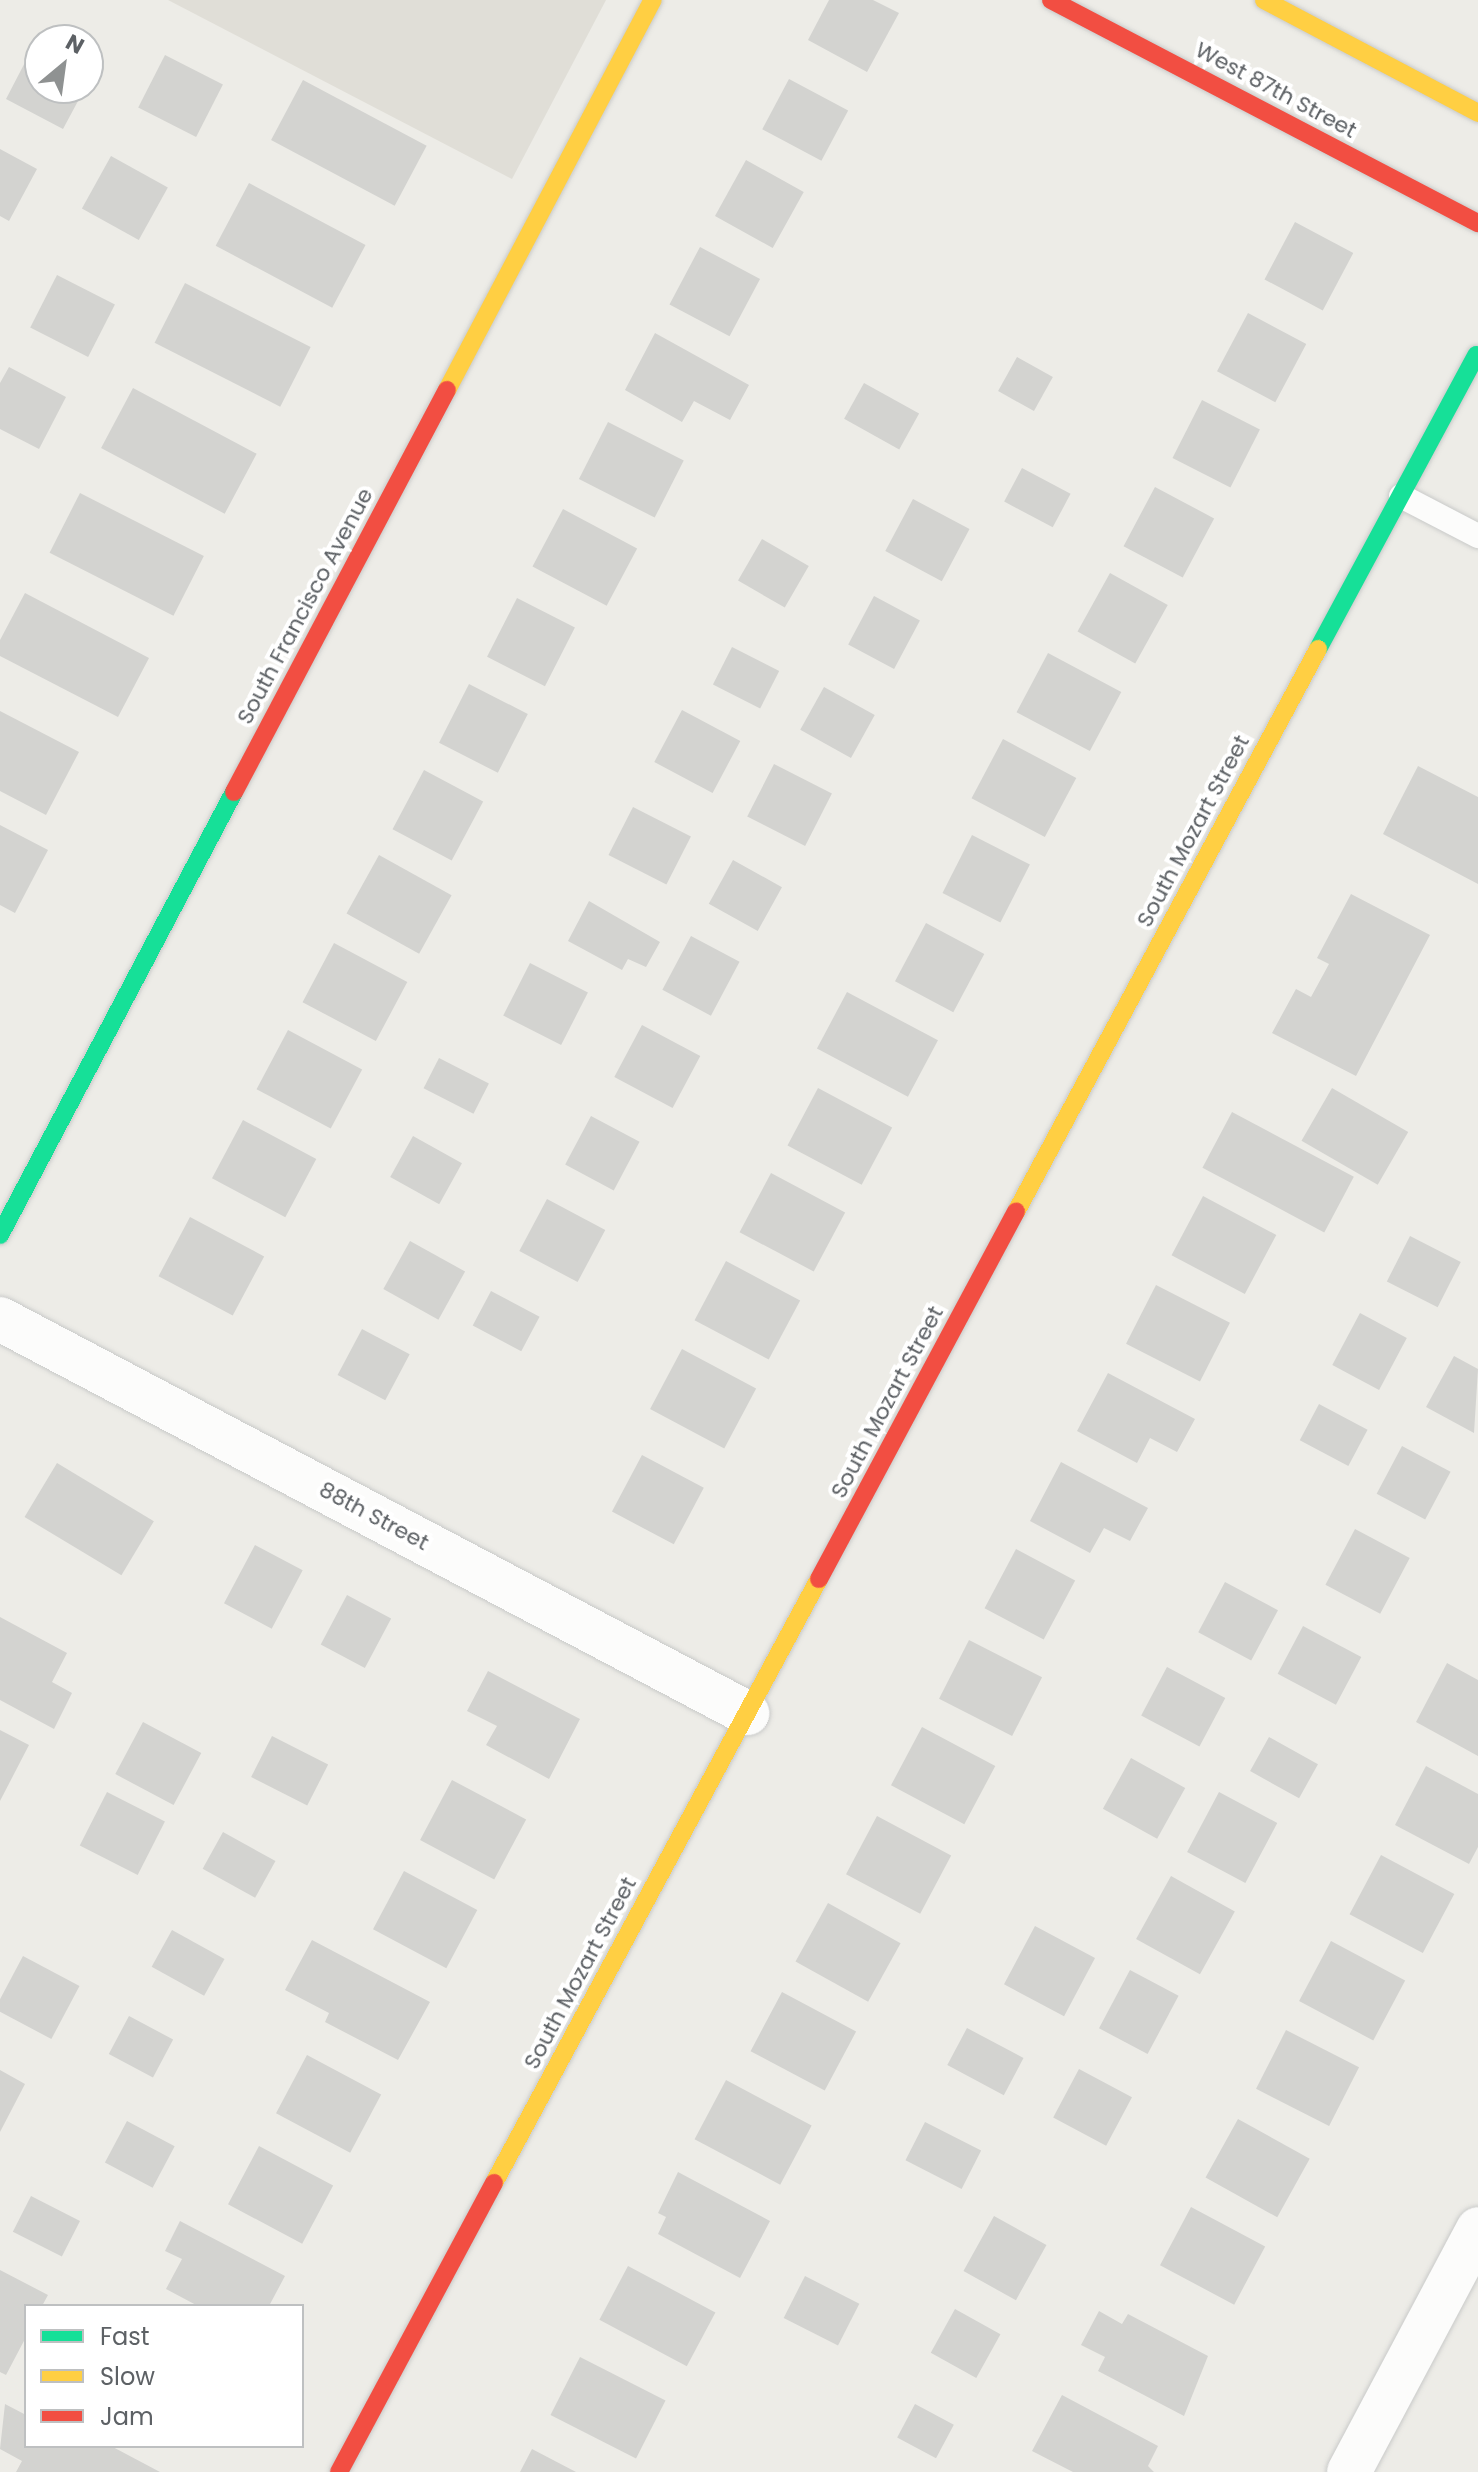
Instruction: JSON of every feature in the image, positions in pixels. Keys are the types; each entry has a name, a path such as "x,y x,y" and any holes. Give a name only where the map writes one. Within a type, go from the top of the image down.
{"street":[{"name":"South Francisco Avenue","path":"0,1235 653,0"},
{"name":"West 87th Street","path":"1051,0 1478,223"},
{"path":"1264,0 1478,113"},
{"name":"South Mozart Street","path":"339,2472 1476,355"},
{"name":"88th Street","path":"0,1319 747,1713"},
{"path":"1349,2472 1478,2229"}],"lane":[{"path":"1401,496 1478,536"}],"shaded area":[{"path":"168,0 606,0 512,179"}],"building":[{"path":"829,0 873,0 899,13 867,72 808,40"},
{"path":"165,55 223,85 196,137 138,108"},
{"path":"24,64 24,104 76,104 63,129 6,99"},
{"path":"789,79 848,110 821,161 762,129"},
{"path":"303,80 427,146 395,206 271,140"},
{"path":"0,149 37,169 9,221 0,216"},
{"path":"111,156 168,188 139,240 82,208"},
{"path":"746,160 804,192 773,248 715,216"},
{"path":"249,183 366,245 332,308 216,246"},
{"path":"1295,222 1353,253 1323,310 1264,279"},
{"path":"700,247 760,279 730,336 669,304"},
{"path":"57,275 115,305 88,357 30,328"},
{"path":"185,283 311,347 280,407 155,343"},
{"path":"1248,313 1306,344 1275,402 1217,371"},
{"path":"655,333 749,385 730,420 694,401 682,422 625,390"},
{"path":"1017,357 1053,377 1034,411 998,391"},
{"path":"9,367 66,397 39,449 0,429 0,383"},
{"path":"864,383 919,414 899,449 844,419"},
{"path":"133,388 257,454 225,514 101,448"},
{"path":"1202,400 1260,430 1230,487 1172,458"},
{"path":"608,422 684,461 655,518 579,479"},
{"path":"1022,468 1071,494 1053,527 1004,502"},
{"path":"1155,487 1214,518 1183,578 1124,546"},
{"path":"80,493 204,556 173,616 50,553"},
{"path":"913,499 970,529 942,581 885,551"},
{"path":"563,509 637,548 607,606 532,566"},
{"path":"762,539 809,566 785,608 738,581"},
{"path":"1110,573 1168,605 1135,664 1078,632"},
{"path":"25,593 149,658 118,717 0,656 0,640"},
{"path":"874,596 920,620 894,669 848,645"},
{"path":"517,598 575,628 545,686 487,657"},
{"path":"732,647 779,671 760,708 713,684"},
{"path":"1048,653 1121,692 1090,751 1017,712"},
{"path":"469,684 528,714 498,773 439,743"},
{"path":"824,687 875,715 851,758 800,730"},
{"path":"682,710 740,741 713,793 654,762"},
{"path":"0,711 79,752 46,815 0,791"},
{"path":"1003,739 1076,778 1045,837 972,798"},
{"path":"774,764 832,794 805,846 747,817"},
{"path":"1418,766 1478,797 1478,884 1383,834"},
{"path":"424,770 483,801 452,861 393,829"},
{"path":"633,807 691,837 666,885 608,855"},
{"path":"0,825 48,850 15,913 0,905"},
{"path":"972,835 1030,865 1000,922 942,893"},
{"path":"379,855 452,895 419,954 347,914"},
{"path":"733,860 782,887 758,931 709,904"},
{"path":"1351,894 1430,935 1356,1076 1272,1033 1296,989 1311,997 1329,964 1317,958"},
{"path":"589,901 660,942 646,967 628,959 622,970 568,941"},
{"path":"926,923 984,954 953,1012 895,981"},
{"path":"691,936 740,962 711,1016 662,990"},
{"path":"334,943 407,982 376,1041 303,1002"},
{"path":"530,963 588,993 561,1045 503,1016"},
{"path":"847,992 938,1040 908,1097 817,1049"},
{"path":"642,1025 700,1056 673,1108 614,1077"},
{"path":"288,1030 362,1069 331,1129 257,1089"},
{"path":"439,1058 489,1083 473,1114 424,1088"},
{"path":"818,1088 892,1127 862,1185 787,1145"},
{"path":"1332,1088 1408,1132 1378,1185 1302,1141"},
{"path":"1232,1112 1354,1177 1324,1232 1202,1168"},
{"path":"591,1116 640,1142 614,1190 565,1165"},
{"path":"243,1120 316,1159 285,1217 212,1178"},
{"path":"413,1136 462,1163 439,1204 390,1177"},
{"path":"771,1173 845,1212 814,1272 740,1232"},
{"path":"1203,1196 1276,1235 1245,1294 1172,1255"},
{"path":"547,1199 605,1230 578,1282 519,1251"},
{"path":"190,1217 264,1256 233,1316 159,1276"},
{"path":"1410,1236 1461,1262 1438,1307 1387,1281"},
{"path":"410,1241 465,1272 438,1320 383,1289"},
{"path":"726,1261 800,1300 769,1360 695,1320"},
{"path":"1156,1285 1230,1323 1200,1381 1126,1344"},
{"path":"491,1291 540,1317 521,1351 473,1325"},
{"path":"1360,1313 1407,1338 1379,1390 1332,1365"},
{"path":"362,1329 410,1354 385,1400 338,1375"},
{"path":"682,1349 756,1388 724,1448 650,1409"},
{"path":"1454,1356 1478,1369 1474,1433 1426,1407"},
{"path":"1108,1373 1195,1419 1177,1452 1150,1438 1137,1463 1077,1431"},
{"path":"1319,1404 1368,1430 1348,1466 1300,1440"},
{"path":"1402,1446 1451,1472 1425,1520 1377,1494"},
{"path":"642,1455 704,1488 674,1544 612,1512"},
{"path":"1061,1462 1148,1508 1130,1541 1104,1528 1090,1553 1030,1521"},
{"path":"57,1463 154,1521 121,1575 25,1517"},
{"path":"1355,1529 1410,1558 1380,1614 1325,1585"},
{"path":"255,1545 303,1570 272,1629 224,1603"},
{"path":"1016,1549 1075,1580 1044,1640 985,1608"},
{"path":"1225,1582 1278,1610 1251,1660 1198,1632"},
{"path":"347,1595 391,1618 365,1668 321,1644"},
{"path":"0,1617 67,1653 52,1682 72,1693 54,1729 0,1700"},
{"path":"1303,1626 1361,1657 1336,1705 1278,1674"},
{"path":"969,1640 1042,1677 1012,1736 939,1699"},
{"path":"1447,1663 1478,1680 1478,1756 1416,1722"},
{"path":"1167,1667 1225,1698 1199,1747 1141,1716"},
{"path":"488,1671 580,1719 549,1779 486,1745 497,1726 467,1711"},
{"path":"143,1722 201,1753 174,1805 115,1774"},
{"path":"922,1727 995,1766 964,1824 891,1785"},
{"path":"0,1730 29,1745 0,1801"},
{"path":"272,1736 328,1765 307,1806 251,1777"},
{"path":"1269,1737 1318,1764 1299,1798 1250,1771"},
{"path":"1131,1758 1185,1788 1157,1839 1103,1809"},
{"path":"1426,1766 1478,1794 1478,1847 1469,1864 1395,1825"},
{"path":"452,1780 526,1819 494,1879 420,1840"},
{"path":"107,1792 165,1822 138,1875 80,1845"},
{"path":"1219,1792 1277,1823 1245,1883 1187,1852"},
{"path":"877,1816 951,1855 920,1914 846,1874"},
{"path":"223,1832 275,1861 255,1898 203,1869"},
{"path":"1381,1855 1454,1894 1423,1953 1350,1914"},
{"path":"404,1871 477,1910 446,1968 373,1929"},
{"path":"1171,1876 1235,1911 1200,1974 1136,1939"},
{"path":"828,1903 901,1943 868,2002 796,1962"},
{"path":"1035,1926 1095,1958 1064,2016 1004,1984"},
{"path":"172,1930 224,1959 204,1996 152,1967"},
{"path":"312,1940 430,2002 398,2060 325,2022 329,2013 285,1990"},
{"path":"1331,1941 1405,1980 1373,2040 1299,2001"},
{"path":"23,1956 80,1986 51,2039 0,2012 0,1999"},
{"path":"1130,1970 1179,1996 1148,2054 1099,2028"},
{"path":"782,1992 856,2031 825,2091 751,2051"},
{"path":"129,2016 173,2039 153,2077 109,2054"},
{"path":"967,2028 1024,2058 1004,2095 947,2065"},
{"path":"1286,2030 1359,2067 1329,2126 1256,2089"},
{"path":"307,2055 381,2094 350,2153 276,2113"},
{"path":"1079,2069 1132,2097 1106,2146 1053,2118"},
{"path":"0,2070 25,2084 0,2132"},
{"path":"726,2080 812,2126 780,2185 695,2139"},
{"path":"1238,2119 1310,2159 1277,2217 1206,2178"},
{"path":"127,2121 175,2146 153,2188 105,2162"},
{"path":"925,2122 981,2151 962,2189 905,2160"},
{"path":"259,2146 333,2185 302,2244 228,2204"},
{"path":"678,2172 770,2221 740,2278 658,2234 666,2217 658,2213"},
{"path":"31,2196 80,2221 62,2257 13,2232"},
{"path":"1191,2207 1265,2246 1234,2305 1160,2265"},
{"path":"994,2216 1046,2245 1016,2300 963,2271"},
{"path":"180,2221 285,2276 270,2304 194,2304 166,2289 182,2259 165,2251"},
{"path":"628,2266 715,2312 687,2366 599,2320"},
{"path":"0,2270 48,2295 43,2304 24,2304 24,2341 6,2375 0,2372"},
{"path":"805,2276 859,2304 838,2346 784,2318"},
{"path":"955,2309 1000,2334 976,2378 931,2353"},
{"path":"1099,2311 1122,2324 1128,2314 1208,2356 1184,2416 1098,2371 1105,2357 1081,2345"},
{"path":"580,2357 666,2401 636,2458 550,2415"},
{"path":"1062,2395 1158,2446 1148,2466 1154,2472 1073,2472 1032,2451"},
{"path":"5,2404 24,2414 24,2448 115,2448 160,2472 16,2472 22,2461 0,2449"},
{"path":"915,2404 954,2425 936,2458 897,2438"},
{"path":"532,2449 576,2472 520,2472"}],"traffic: fast":[{"path":"1318,649 1476,355"},
{"path":"0,1235 234,792"}],"traffic: slow":[{"path":"447,390 653,0"},
{"path":"1264,0 1478,113"},
{"path":"1016,1212 1318,649"},
{"path":"494,2183 819,1579"}],"traffic: jam":[{"path":"1051,0 1478,223"},
{"path":"234,792 447,390"},
{"path":"819,1579 1016,1212"},
{"path":"339,2472 494,2183"}]}
